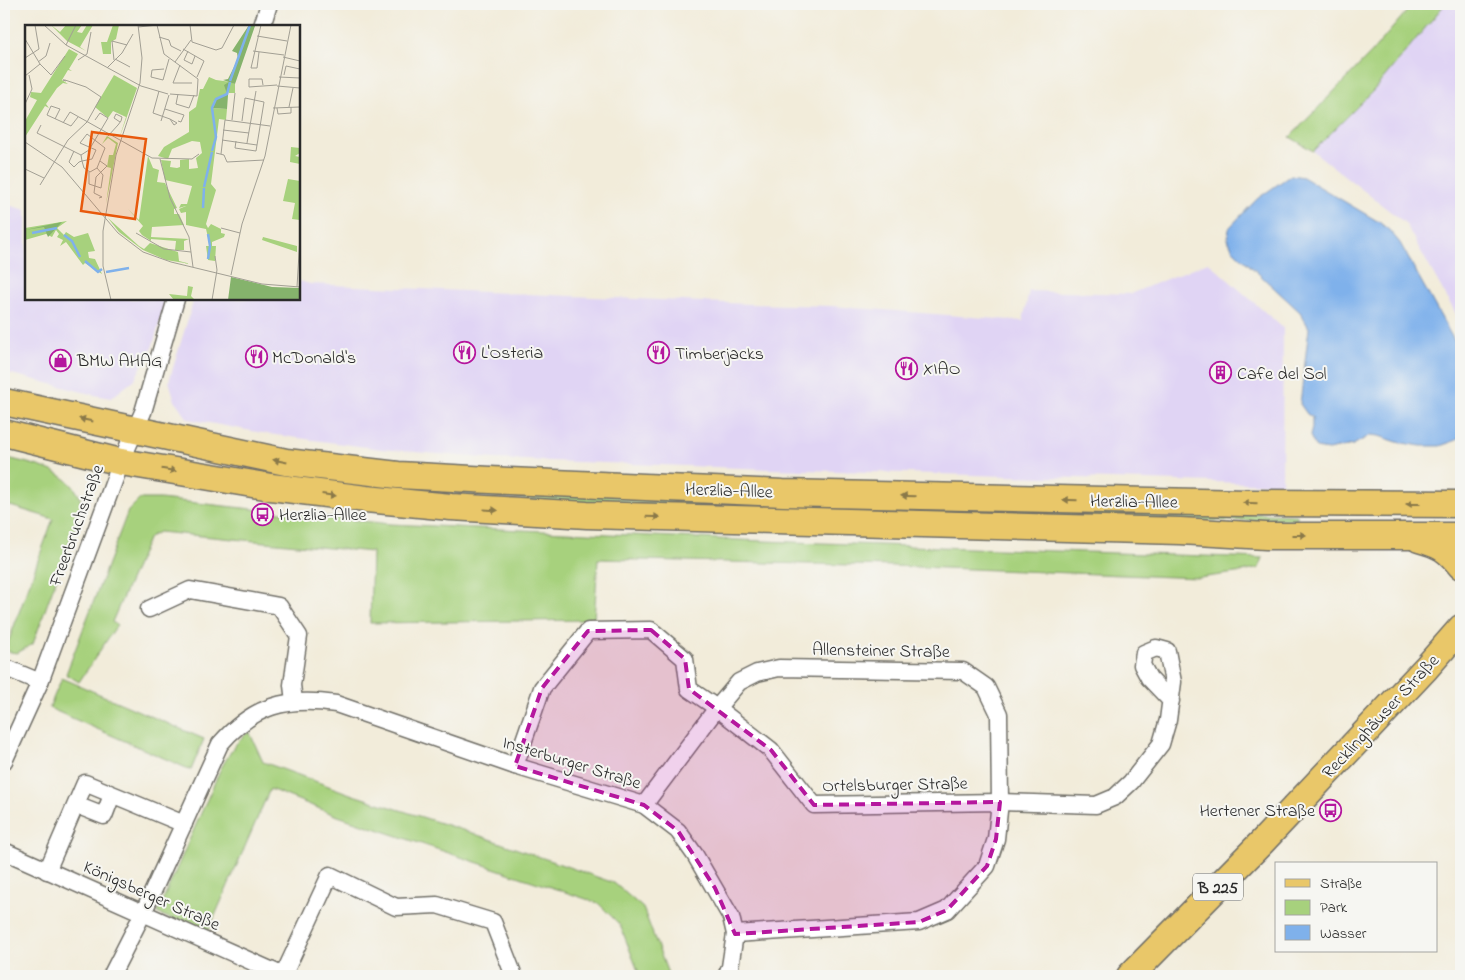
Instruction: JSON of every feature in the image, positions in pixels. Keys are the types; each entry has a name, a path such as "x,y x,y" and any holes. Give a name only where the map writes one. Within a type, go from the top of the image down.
{"main road":[{"name":"Herzlia-Allee","path":"4,402 286,462 398,475 783,492 1248,503 1461,504"},
{"name":"Herzlia-Allee","path":"4,433 121,462 271,487 451,507 587,515 1180,531 1266,536 1461,536"},
{"path":"1406,535 1432,542 1449,551 1461,566"},
{"name":"Recklinghäuser Straße","path":"1130,976 1262,842 1426,668 1461,627"}],"street":[{"path":"262,25 270,4"},
{"name":"Freerbruchstraße","path":"4,761 40,682 121,462 143,412 176,300"},
{"path":"149,609 190,590 279,606 299,636 292,685 294,701"},
{"name":"Ortelsburger Straße","path":"515,766 542,688 588,631 651,630 684,658 689,689 771,750 814,805 1000,802 1096,805 1115,798 1131,782 1161,744 1171,701"},
{"path":"4,667 40,682"},
{"name":"Allensteiner Straße","path":"644,805 717,708 739,682 757,673 779,668 963,671 986,687 999,714 1000,802 996,839 987,866 947,910 919,922 735,934"},
{"name":"Insterburger Straße","path":"111,976 143,914 220,744 234,729 252,716 270,707 294,701 313,701 336,704 515,766 644,805 678,831 695,855 731,917 735,934 730,967 726,976"},
{"path":"47,870 85,784 184,824"},
{"path":"76,805 104,816 112,795"},
{"name":"Königsberger Straße","path":"4,851 283,976"},
{"path":"283,976 330,875 396,907 436,904 493,922 514,976"}],"highlighted area":[{"path":"651,630 685,659 689,689 771,750 814,805 1000,802 996,839 987,866 947,910 919,922 735,934 715,888 678,831 644,805 515,766 542,688 588,631"}],"shaded area":[{"path":"1445,4 1461,4 1461,323 1405,223 1313,151 1373,91"},
{"path":"4,204 25,210 25,300 167,300 152,348 134,380 111,398 4,372"},
{"path":"1208,262 1283,328 1282,484 495,459 381,449 268,434 188,419 175,401 169,381 194,300 300,300 300,281 310,284 748,304 832,306 1023,321 1029,291 1130,294"}],"green space":[{"path":"1413,4 1445,4 1373,91 1313,151 1290,137 1372,52"},
{"path":"4,457 45,468 63,477 78,494 82,507 33,644 17,653 5,651 53,519 4,504"},
{"path":"368,485 1297,515 1297,520 1155,521 611,506 368,488"},
{"path":"140,499 160,499 390,524 762,541 1263,558 1259,568 1199,578 893,566 598,559 594,620 370,623 372,552 159,532 149,537 112,622 117,625 79,682 66,674 128,511"},
{"path":"62,678 204,739 191,770 49,708"},
{"path":"249,731 263,762 353,795 472,833 614,883 643,908 669,976 640,976 620,925 598,903 338,816 270,789 207,934 157,913 221,768 235,745"}],"water":[{"path":"1291,175 1303,177 1379,222 1400,243 1461,353 1461,435 1457,440 1440,446 1421,446 1371,435 1353,445 1328,450 1316,448 1310,436 1312,417 1307,414 1300,404 1309,328 1300,312 1233,250 1228,240 1229,228 1257,199"}],"place":[{"name":"L'Osteria","path":"465,352"},
{"name":"Timberjacks","path":"659,353"},
{"name":"McDonald's","path":"256,357"},
{"name":"BMW AHAG","path":"61,360"},
{"name":"XIAO","path":"907,368"},
{"name":"Cafe del Sol","path":"1221,373"},
{"name":"Herzlia-Allee","path":"263,514"},
{"name":"Hertener Straße","path":"1331,810"}]}
